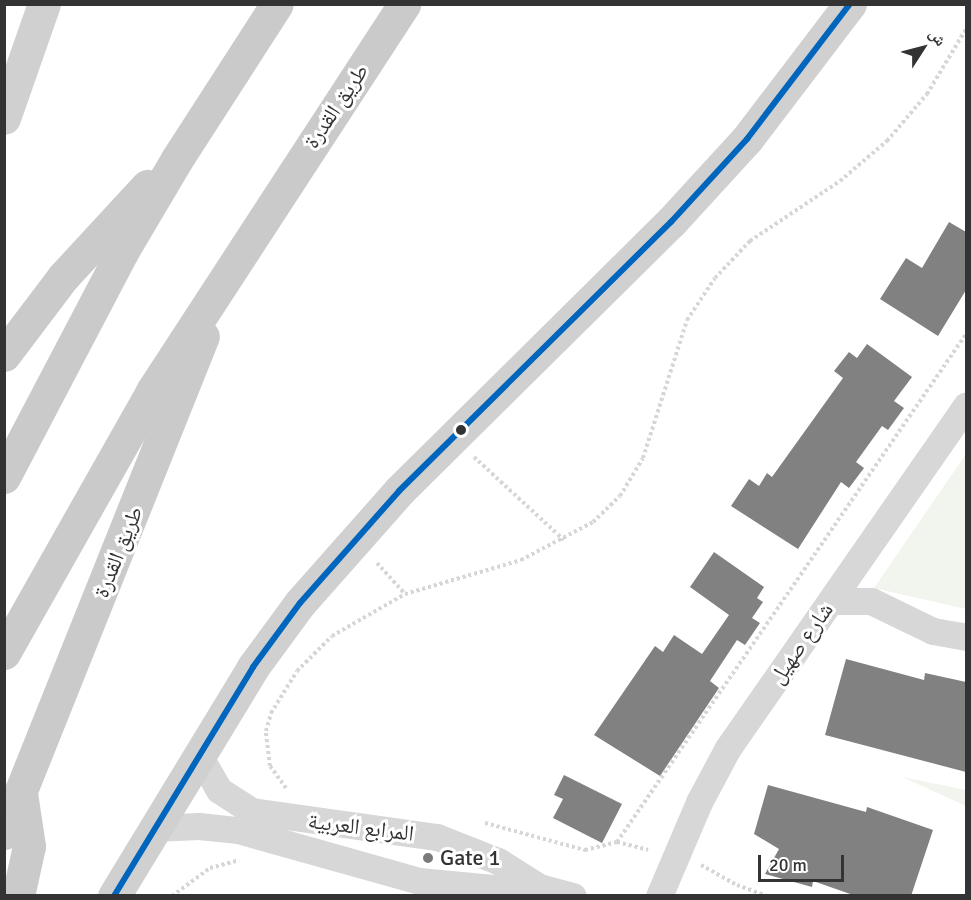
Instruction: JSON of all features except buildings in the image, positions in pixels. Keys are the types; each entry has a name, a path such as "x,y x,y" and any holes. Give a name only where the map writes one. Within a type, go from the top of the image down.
{"main road":[{"path":"4,477 70,347 177,159 277,4"},
{"name":"طريق القدرة","path":"4,653 79,515 229,270 404,4"},
{"path":"4,355 98,235 177,159"},
{"name":"طريق القدرة","path":"4,833 229,270"},
{"path":"18,896 29,846 21,794"}],"street":[{"path":"4,118 44,4"},
{"path":"114,896 253,668 354,538 672,222 747,139 850,4"},
{"name":"شارع صهيل","path":"659,896 695,811 729,748 966,406"},
{"path":"831,601 871,601 933,631 966,637"},
{"name":"المرابع العربية","path":"200,757 219,790 251,811 437,837 498,861 539,887"},
{"name":"المرابع العربية","path":"154,828 199,826 238,830 419,881 493,888 539,887"},
{"path":"378,871 379,850 386,829"},
{"path":"493,888 499,875 498,861"},
{"path":"539,887 573,896"}],"path":[{"path":"293,794 270,766 266,749 266,731 275,706 297,671 332,636 405,594 521,560 564,540 593,522 620,496 643,458 687,320 715,278 750,241 840,181 887,141 927,94 966,29"},
{"path":"474,820 585,850 617,842 966,334"},
{"path":"454,439 564,540"},
{"path":"354,538 405,594"},
{"path":"698,858 702,868 768,896"}],"shaded area":[{"path":"966,454 966,609 874,588"},
{"path":"902,777 966,790 966,806"}],"transit line":[{"path":"114,896 253,667 300,603 399,491 671,222 747,139 850,4"}],"place":[{"name":"Gate 1","path":"428,858"}]}
